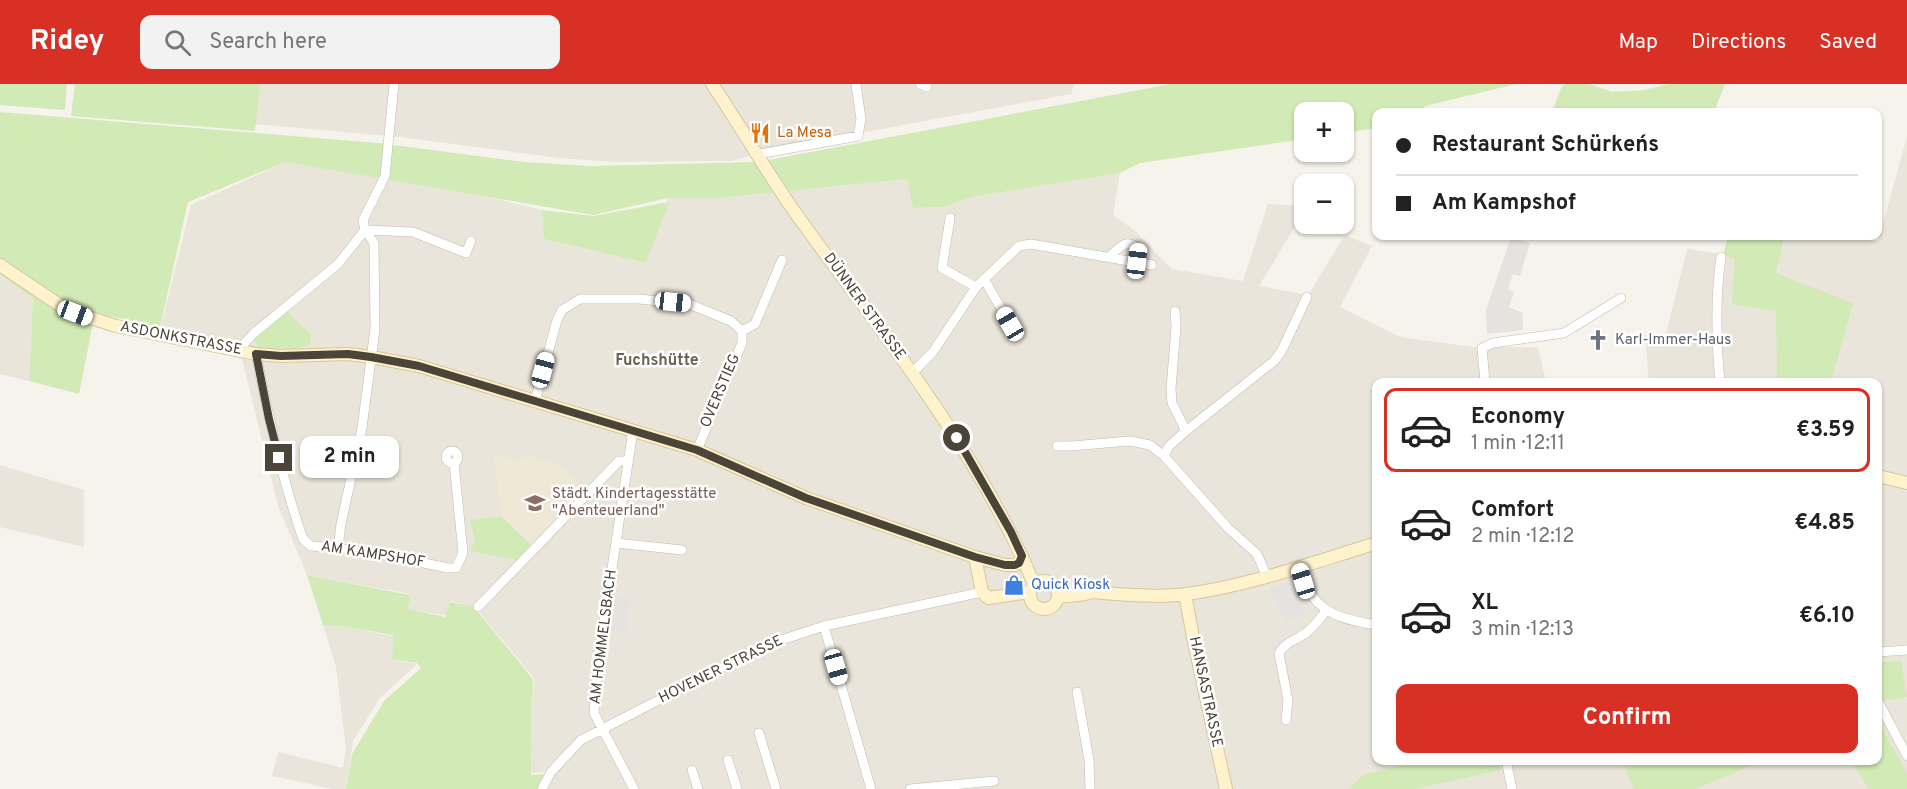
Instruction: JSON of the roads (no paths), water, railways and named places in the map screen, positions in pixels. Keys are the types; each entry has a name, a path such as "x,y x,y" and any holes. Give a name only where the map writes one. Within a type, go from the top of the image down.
{"street":[{"path":"338,548 362,428 375,329 374,243 365,230 363,220 385,176 394,84"},
{"name":"DÜNNER STRASSE","path":"712,84 795,211 957,438 1011,532 1034,589"},
{"path":"759,154 858,136 861,119 856,84"},
{"path":"950,218 942,268 976,287"},
{"path":"365,230 413,232 466,253 471,241"},
{"path":"237,351 259,329 338,264 365,230"},
{"path":"1110,256 1123,245 1132,243 1138,249 1137,261"},
{"path":"912,373 933,352 976,287 1019,246 1031,244 1152,265"},
{"path":"1720,378 1716,339 1717,283 1721,257"},
{"name":"OVERSTIEG","path":"697,450 742,343 742,331 755,324 783,260"},
{"name":"ASDONKSTRASSE","path":"0,265 58,304 95,320 116,326 256,354 281,356 348,354 419,366 697,450 806,498 975,557 1005,565 1015,565 1019,563 1022,556"},
{"path":"984,279 1010,324"},
{"path":"1164,456 1169,446 1186,431 1274,361 1281,352 1307,297"},
{"path":"1485,378 1482,348 1493,343 1564,333 1621,298"},
{"path":"535,401 557,318 562,310 580,299 639,299 689,304 730,321 742,331"},
{"path":"1175,311 1172,403 1186,431"},
{"name":"AM KAMPSHOF","path":"256,354 269,419 289,497 303,539 311,546 338,548 456,568 463,553 454,462"},
{"name":"AM HOMMELSBACH","path":"633,430 599,654 594,713 634,789"},
{"path":"1057,446 1130,441 1150,445 1164,456 1228,528 1257,554 1267,577"},
{"path":"478,607 618,460 628,461"},
{"path":"1882,477 1907,483"},
{"name":"DÜNNER STRASSE","path":"1011,532 1024,545 1034,589"},
{"path":"616,543 682,550"},
{"path":"1057,593 1085,588 1091,592 1144,595 1185,594 1267,577 1372,545"},
{"path":"975,557 982,592 988,598 999,598 1034,589 1047,581 1057,593"},
{"path":"1299,568 1313,599 1326,611 1372,626"},
{"path":"1034,589 1033,605 1044,609 1051,607 1057,593"},
{"name":"HOVENER STRASSE","path":"542,789 551,772 581,740 766,645 824,626 982,592"},
{"name":"HANSASTRASSE","path":"1185,594 1226,789"},
{"path":"1286,720 1288,700 1280,651 1289,642 1306,632 1326,611"},
{"path":"824,626 871,789"},
{"path":"1882,652 1907,650"},
{"path":"1077,692 1089,760 1090,789"},
{"path":"1882,709 1907,756"},
{"path":"759,733 776,789"},
{"path":"728,760 737,789"},
{"path":"1507,765 1512,789"},
{"path":"692,771 698,789"},
{"path":"909,789 994,781"}],"place":[{"name":"La Mesa","path":"760,133"},
{"name":"Karl-Immer-Haus","path":"1598,340"},
{"name":"Städt. Kindertagesstätte \"Abenteuerland\"","path":"535,503"},
{"name":"Quick Kiosk","path":"1014,585"}],"district":[{"name":"Fuchshütte","path":"657,361"}]}
